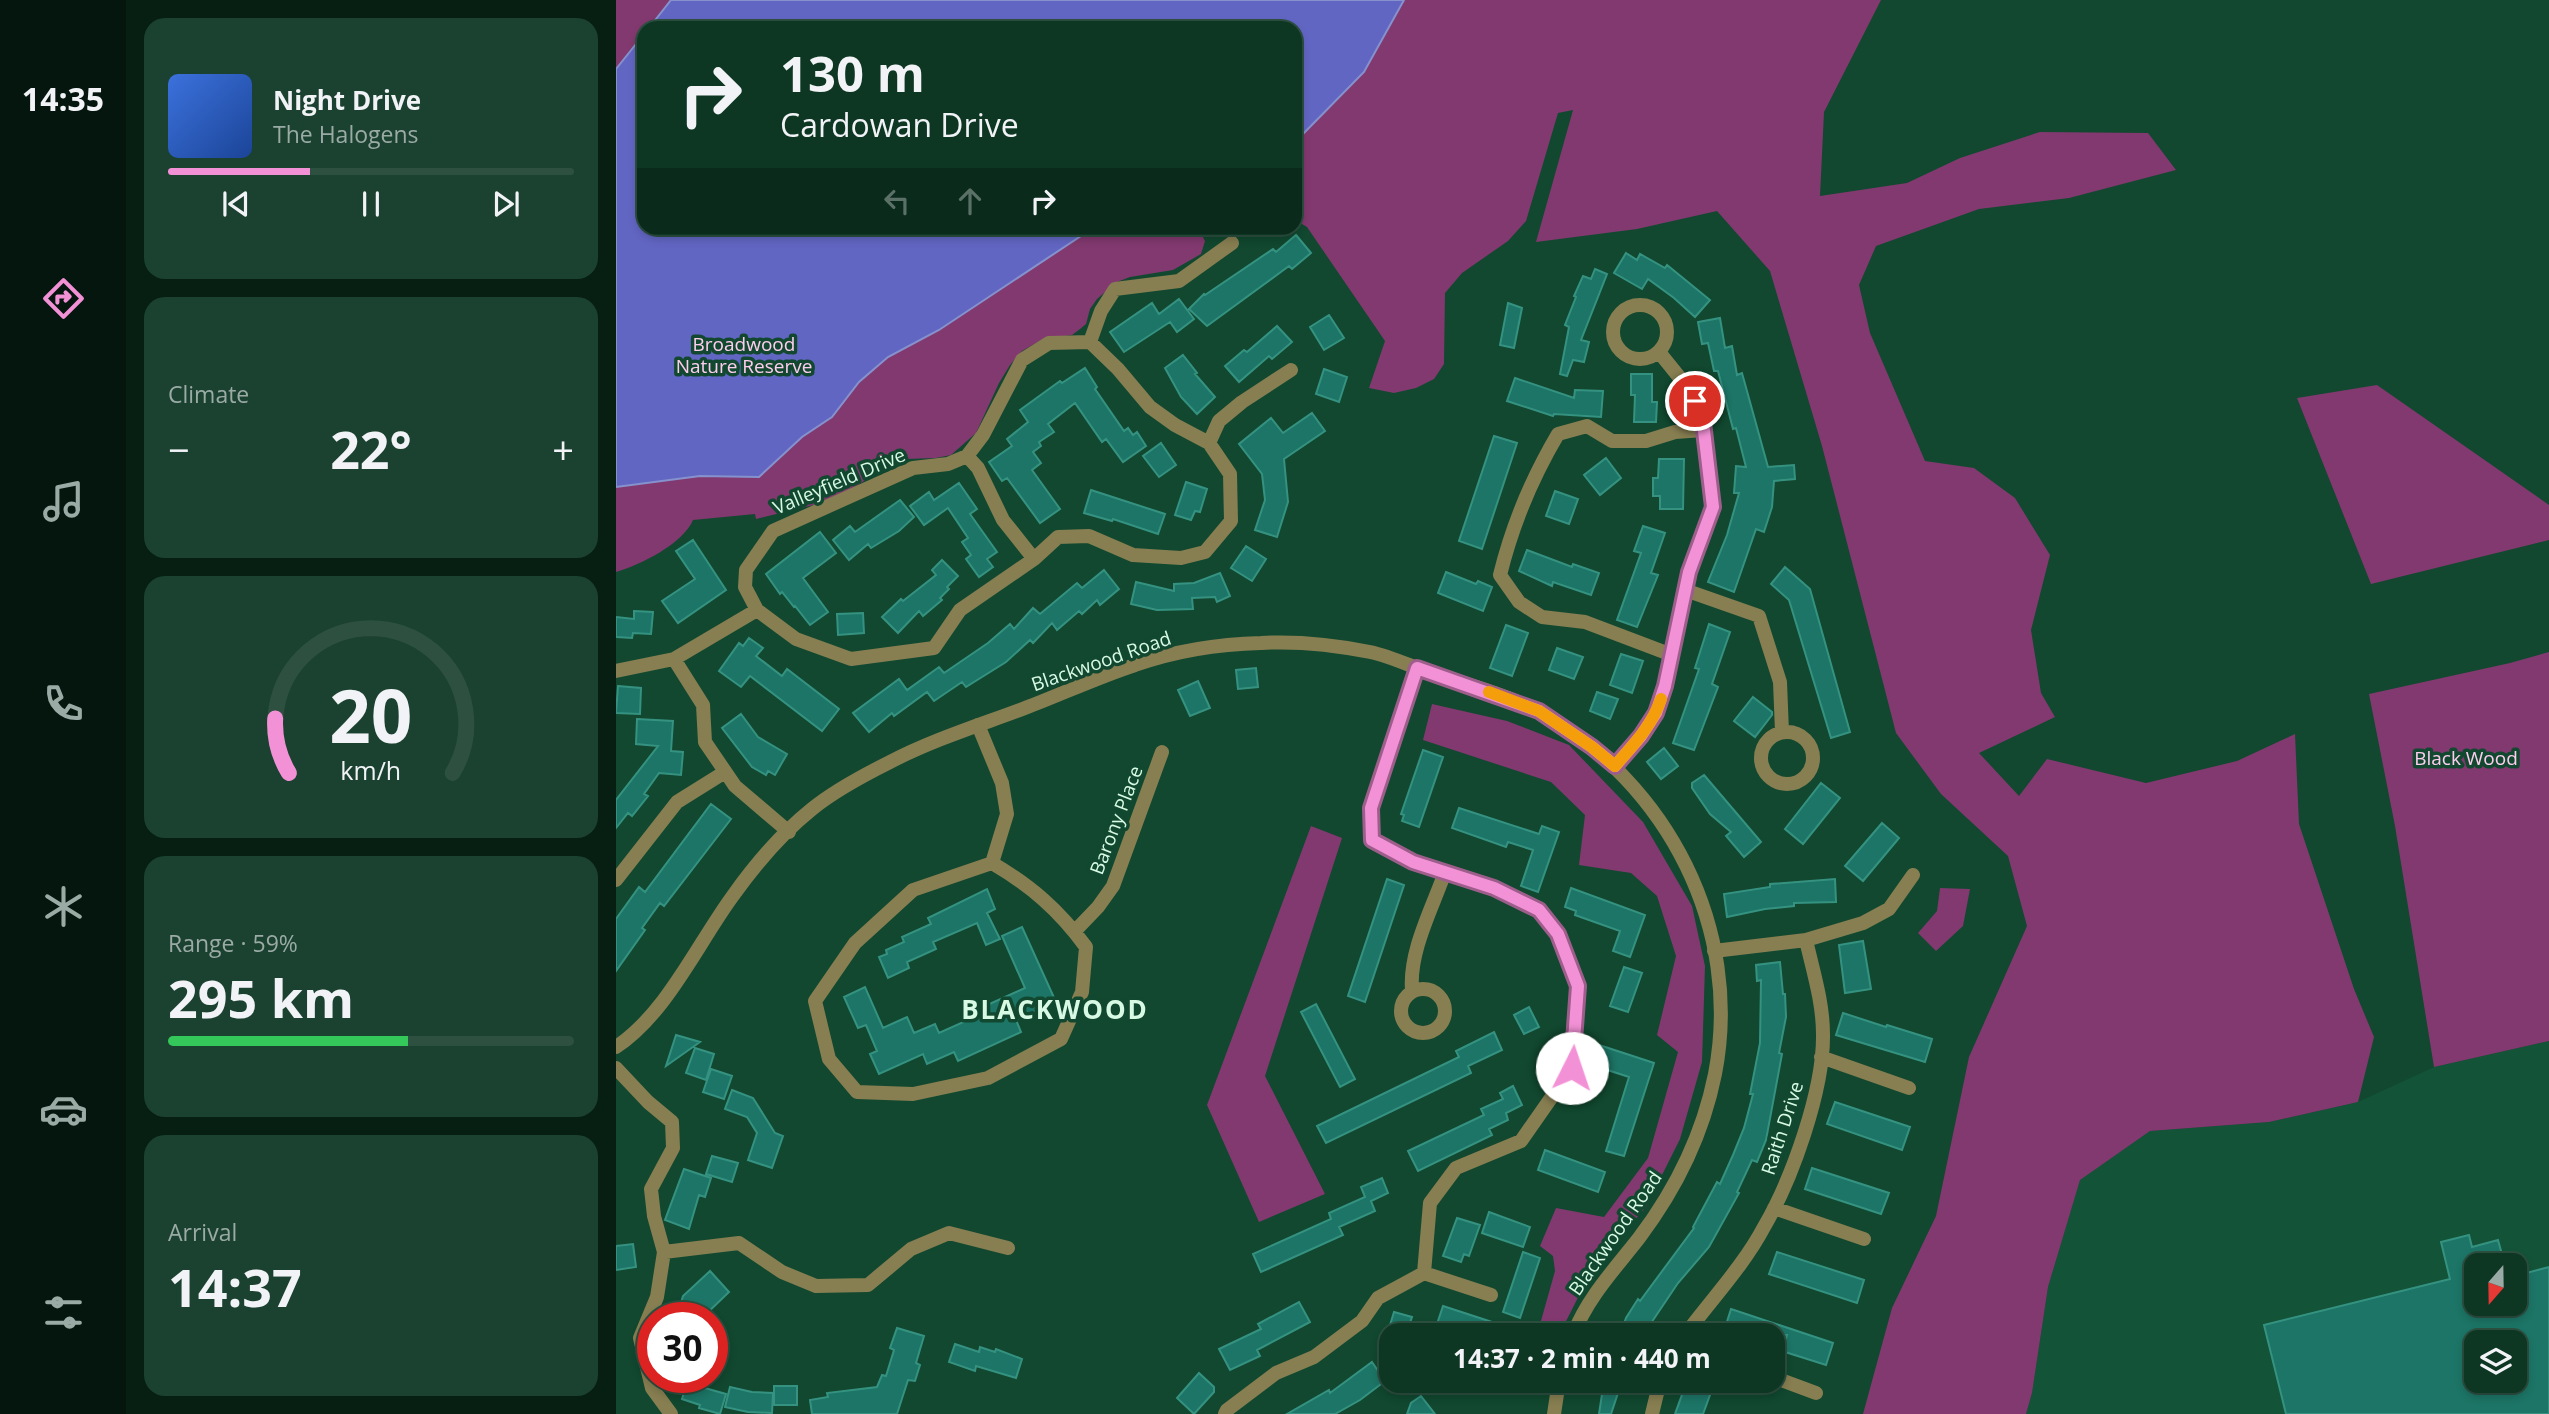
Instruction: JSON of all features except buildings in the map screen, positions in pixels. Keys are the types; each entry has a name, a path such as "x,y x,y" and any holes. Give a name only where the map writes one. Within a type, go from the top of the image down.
{"street":[{"path":"1090,342 1101,311 1115,289 1179,281 1232,243"},
{"path":"616,671 674,659 757,610 796,639 851,659 934,648 960,610 1034,559 1059,537 1089,536 1133,555 1181,558 1205,552 1231,521 1230,474 1209,443 1175,425 1150,407 1118,369 1090,342 1049,343 1021,360 983,435 967,456 978,468 1003,520 1034,559"},
{"path":"1615,766 1641,736 1656,713 1665,686 1689,572 1713,507 1702,414 1688,388 1658,352"},
{"path":"1209,443 1219,421 1242,402 1291,370"},
{"path":"1672,654 1585,622 1542,617 1519,602 1500,575 1509,537 1545,456 1558,434 1587,426 1612,441 1646,441 1675,432 1704,430"},
{"name":"Valleyfield Drive","path":"757,610 745,587 746,570 773,531 913,468 948,464 967,456"},
{"path":"1685,590 1759,616 1780,682 1782,732"},
{"name":"Blackwood Road","path":"616,1047 627,1040 665,998 753,869 813,808 891,761 1136,665 1190,650 1261,643 1302,644 1371,652 1539,711 1592,747 1641,793 1681,852 1701,895 1721,994 1715,1072 1683,1169 1666,1200 1595,1292 1579,1323"},
{"path":"674,659 702,705 705,742 735,786 789,832"},
{"path":"1417,668 1371,808 1372,840 1413,862 1494,888 1539,910 1558,934 1578,986 1572,1068 1521,1141 1456,1168 1430,1203 1424,1273"},
{"path":"978,725 1002,783 1007,814 992,863"},
{"name":"Barony Place","path":"1074,931 1098,907 1113,886 1162,752"},
{"path":"616,880 677,802 725,772"},
{"path":"992,863 1017,878 1064,917 1086,947 1082,992 1061,1039 988,1077 913,1094 857,1092 829,1059 815,1001 855,943 913,890 992,863"},
{"path":"1412,990 1411,974 1421,937 1445,872"},
{"path":"1714,951 1806,940 1863,923 1889,909 1913,876"},
{"name":"Raith Drive","path":"1694,1323 1763,1229 1784,1186 1808,1119 1818,1082 1823,1035 1819,995 1806,940"},
{"path":"1821,1058 1909,1088"},
{"path":"616,1068 648,1102 672,1122 673,1148 651,1189 654,1216 664,1252 657,1297 640,1338 652,1388 671,1414"},
{"path":"1774,1208 1864,1239"},
{"path":"664,1252 739,1243 782,1272 816,1286 868,1285 911,1249 949,1233 1008,1248"},
{"path":"1224,1414 1276,1373 1314,1357 1347,1334 1362,1321 1378,1298 1424,1273 1491,1296"},
{"path":"1785,1381 1816,1392"},
{"path":"1554,1414 1557,1393"},
{"path":"1652,1414 1657,1393"}],"shaded area":[{"path":"671,0 1404,0 1364,72 1302,135 1302,21 654,21"},
{"name":"Broadwood Nature Reserve","path":"637,43 637,235 1082,235 939,330 888,357 859,382 832,417 802,437 759,477 700,476 616,487 616,69"},
{"path":"2549,1041 2549,1414 2026,1414 2032,1393 2048,1287 2080,1179 2150,1131 2269,1122 2358,1102 2434,1067"}],"green space":[{"path":"616,0 1881,0 1824,112 1820,196 1907,183 1960,158 2040,132 2148,133 2176,170 2069,198 1979,209 1876,246 1859,285 1870,333 1925,461 1974,468 2015,498 2050,555 2031,630 2041,693 2055,717 1979,753 2019,796 2047,759 2146,783 2237,761 2295,734 2299,824 2354,989 2374,1037 2358,1102 2269,1122 2150,1131 2080,1180 2048,1287 2032,1393 2026,1414 1863,1414 1892,1308 1936,1216 1969,1057 2027,926 2008,856 1941,794 1896,733 1822,446 1770,271 1717,211 1637,229 1536,242 1573,110 1558,113 1526,221 1508,241 1462,273 1445,293 1444,364 1434,379 1416,388 1394,393 1369,388 1385,341 1307,227 1302,224 1302,21 637,21 637,235 1202,235 1205,241 1201,254 1173,270 1130,277 1117,282 1097,299 1090,309 1086,324 1072,335 1043,339 1022,351 999,383 976,433 951,455 906,459 890,464 841,496 826,502 756,519 755,514 693,520 688,529 671,545 648,559 616,572"},
{"path":"2377,385 2549,505 2549,540 2371,584 2297,398"},
{"name":"Black Wood","path":"2549,652 2549,1041 2434,1067 2395,826 2369,694"},
{"path":"1432,704 1507,721 1569,745 1643,822 1692,906 1705,966 1702,1062 1680,1139 1646,1207 1592,1270 1565,1323 1540,1323 1555,1271 1553,1256 1540,1246 1556,1208 1604,1217 1648,1158 1678,1052 1657,1035 1676,956 1657,896 1631,873 1579,865 1585,815 1551,782 1423,740"},
{"path":"1311,826 1342,838 1265,1076 1325,1194 1259,1222 1207,1105"},
{"path":"1940,888 1970,889 1963,926 1936,951 1918,933 1937,911"}],"slow traffic":[{"path":"1489,692 1539,711 1615,766 1641,736 1656,713 1661,699"}],"district":[{"name":"BLACKWOOD","path":"1055,1009"}],"route":[{"path":"1572,1068 1578,986 1558,934 1539,910 1494,888 1413,862 1372,840 1371,808 1417,668 1539,711 1615,766 1641,736 1656,713 1665,686 1689,572 1713,507 1702,414 1695,401"}]}
